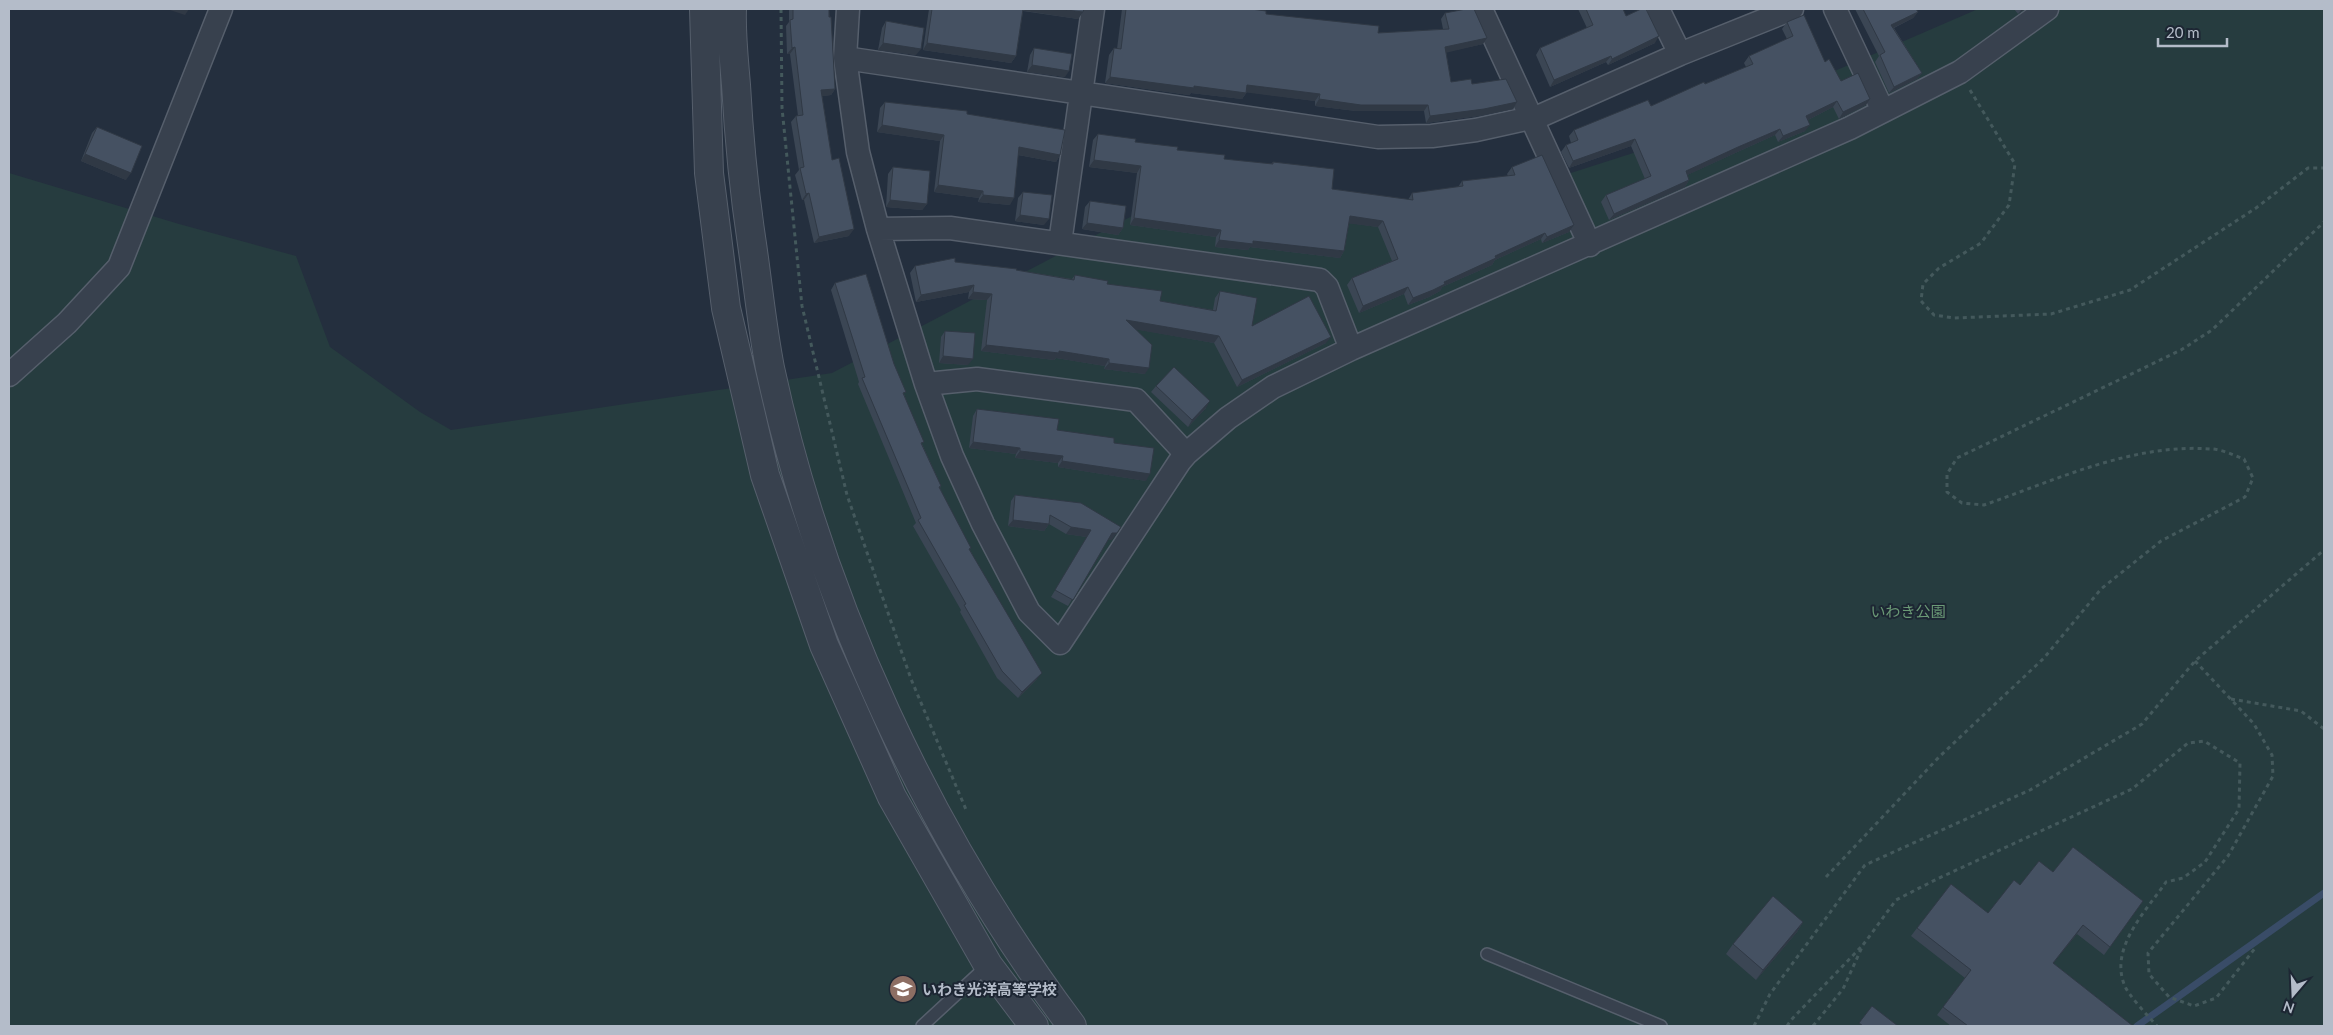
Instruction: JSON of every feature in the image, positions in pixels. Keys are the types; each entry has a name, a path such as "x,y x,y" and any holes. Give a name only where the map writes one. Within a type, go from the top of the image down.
{"street":[{"path":"9,375 66,323 120,267 221,9"},
{"path":"704,9 709,173 726,308 765,475 824,645 892,798 988,965 1034,1026"},
{"path":"732,9 741,174 770,367 795,464 851,634 902,746 939,820 1033,975 1072,1026"},
{"path":"848,9 845,58 858,152 878,228 926,384 952,456 983,524 1029,612 1060,643 1180,460 1228,418 1273,387 1351,349 1841,132 1960,72 2046,9"},
{"path":"1060,244 1093,9"},
{"path":"1482,9 1590,244"},
{"path":"1658,9 1680,54"},
{"path":"845,58 1378,137 1432,136 1476,130 1532,118 1680,54 1792,9"},
{"path":"1834,9 1883,111"},
{"path":"878,228 950,228 1320,280 1327,287 1351,349"},
{"path":"926,384 977,379 1136,400 1186,454"},
{"path":"988,965 1015,946"}],"lane":[{"path":"1487,954 1660,1026"},
{"path":"922,1026 988,965"}],"path":[{"path":"780,9 782,108 802,306 847,495 911,679 969,816"},
{"path":"1960,72 2014,164 2009,205 1981,243 1939,268 1923,284 1921,301 1934,315 1954,318 2051,314 2130,290 2256,208 2308,168 2324,168"},
{"path":"1826,877 1939,757 2044,658 2101,589 2161,541 2245,497 2253,478 2244,459 2212,448 2161,450 2112,460 1984,505 1962,503 1947,492 1947,474 1957,458 2182,350 2212,330 2324,222"},
{"path":"1754,1026 1770,994 1865,865 2030,790 2142,724 2194,661 2324,550"},
{"path":"2194,661 2254,724 2272,754 2273,776 2228,856 2148,953 2149,974 2169,997 2194,1006 2216,998 2256,947"},
{"path":"2230,699 2301,711 2324,729"},
{"path":"1787,1026 1863,945 1896,900 1937,879 2132,789 2188,743 2204,741 2240,764 2239,810 2205,862 2183,878 2166,882 2124,944 2120,961 2124,985 2157,1026"},
{"path":"1813,1026 1843,989 1863,945"}],"green space":[{"name":"いわき公園","path":"1978,9 2324,9 2324,1026 9,1026 9,173 179,224 296,256 330,347 420,412 451,430 832,373 1134,215 1508,193 1680,138"}],"building":[{"path":"793,9 829,9 829,17 831,17 835,89 821,90 832,160 839,158 854,229 819,237 809,193 806,194 800,168 804,167 796,116 803,115 795,47 792,48 790,20 793,19"},
{"path":"932,9 1023,9 1016,56 927,43"},
{"path":"1058,9 1084,9 1083,12"},
{"path":"1126,9 1251,9 1266,11 1266,14 1379,26 1378,33 1449,29 1445,13 1474,9 1487,38 1445,47 1451,82 1471,79 1472,84 1506,79 1517,102 1484,109 1430,116 1428,105 1361,105 1319,99 1320,94 1247,85 1246,93 1110,77 1114,48 1121,49"},
{"path":"1586,9 1623,9 1626,16 1641,9 1646,9 1659,36 1612,59 1611,56 1554,80 1540,48 1593,25"},
{"path":"1863,9 1916,9 1918,12 1891,25 1922,73 1894,87 1880,55 1885,52"},
{"path":"1804,15 1825,62 1829,59 1841,81 1858,73 1870,99 1843,112 1837,101 1806,116 1810,125 1783,136 1780,129 1738,147 1686,171 1689,180 1614,214 1606,195 1651,176 1635,139 1573,161 1566,145 1578,140 1574,130 1648,100 1651,106 1704,82 1705,84 1753,64 1749,56 1793,36 1787,22"},
{"path":"886,21 924,28 921,49 883,43"},
{"path":"1034,48 1072,54 1069,71 1032,65"},
{"path":"885,102 967,111 967,114 1065,130 1060,155 1019,147 1014,198 983,195 983,191 938,185 944,135 882,125"},
{"path":"97,127 142,146 131,173 85,154"},
{"path":"1098,134 1136,139 1135,142 1178,147 1177,150 1225,155 1224,159 1334,169 1332,189 1413,200 1412,193 1463,186 1462,181 1515,175 1512,167 1542,155 1574,225 1547,237 1545,233 1495,256 1496,258 1444,282 1445,284 1433,290 1413,298 1408,287 1363,306 1352,278 1398,259 1383,221 1350,216 1344,251 1253,241 1253,244 1219,240 1221,230 1134,218 1141,166 1094,160"},
{"path":"893,167 930,171 927,204 890,200"},
{"path":"1023,192 1052,195 1049,219 1020,215"},
{"path":"1090,201 1126,206 1123,228 1087,223"},
{"path":"955,258 955,262 1017,269 1074,280 1075,275 1108,281 1107,284 1162,291 1160,301 1216,311 1220,291 1257,298 1252,326 1309,296 1331,337 1242,380 1219,336 1126,320 1152,345 1149,368 1109,363 1109,359 1059,351 1059,353 986,345 992,294 973,292 974,285 921,295 915,266"},
{"path":"866,274 894,364 906,392 903,393 924,442 921,443 941,486 939,487 971,548 969,549 1042,673 1022,692 1002,671 918,520 921,518 862,378 865,377 835,283"},
{"path":"945,331 975,333 973,359 943,356"},
{"path":"1174,367 1210,401 1192,420 1156,386"},
{"path":"977,409 1059,419 1057,430 1114,438 1114,443 1154,448 1150,474 1062,461 1063,456 1020,451 1020,448 973,442"},
{"path":"1015,495 1081,503 1121,527 1117,533 1112,533 1073,600 1055,590 1091,530 1071,527 1050,515 1049,524 1013,520"},
{"path":"2073,847 2143,901 2110,947 2083,925 2053,963 2133,1026 1968,1026 1943,1007 1971,970 1917,928 1951,884 1988,913 2014,880 2020,885 2039,861 2053,872"},
{"path":"1773,896 1803,922 1763,970 1733,944"},
{"path":"1872,1006 1898,1026 1863,1026 1859,1023"}],"waterway":[{"path":"2137,1026 2324,893"}],"place":[{"name":"いわき光洋高等学校","path":"903,989"}]}
